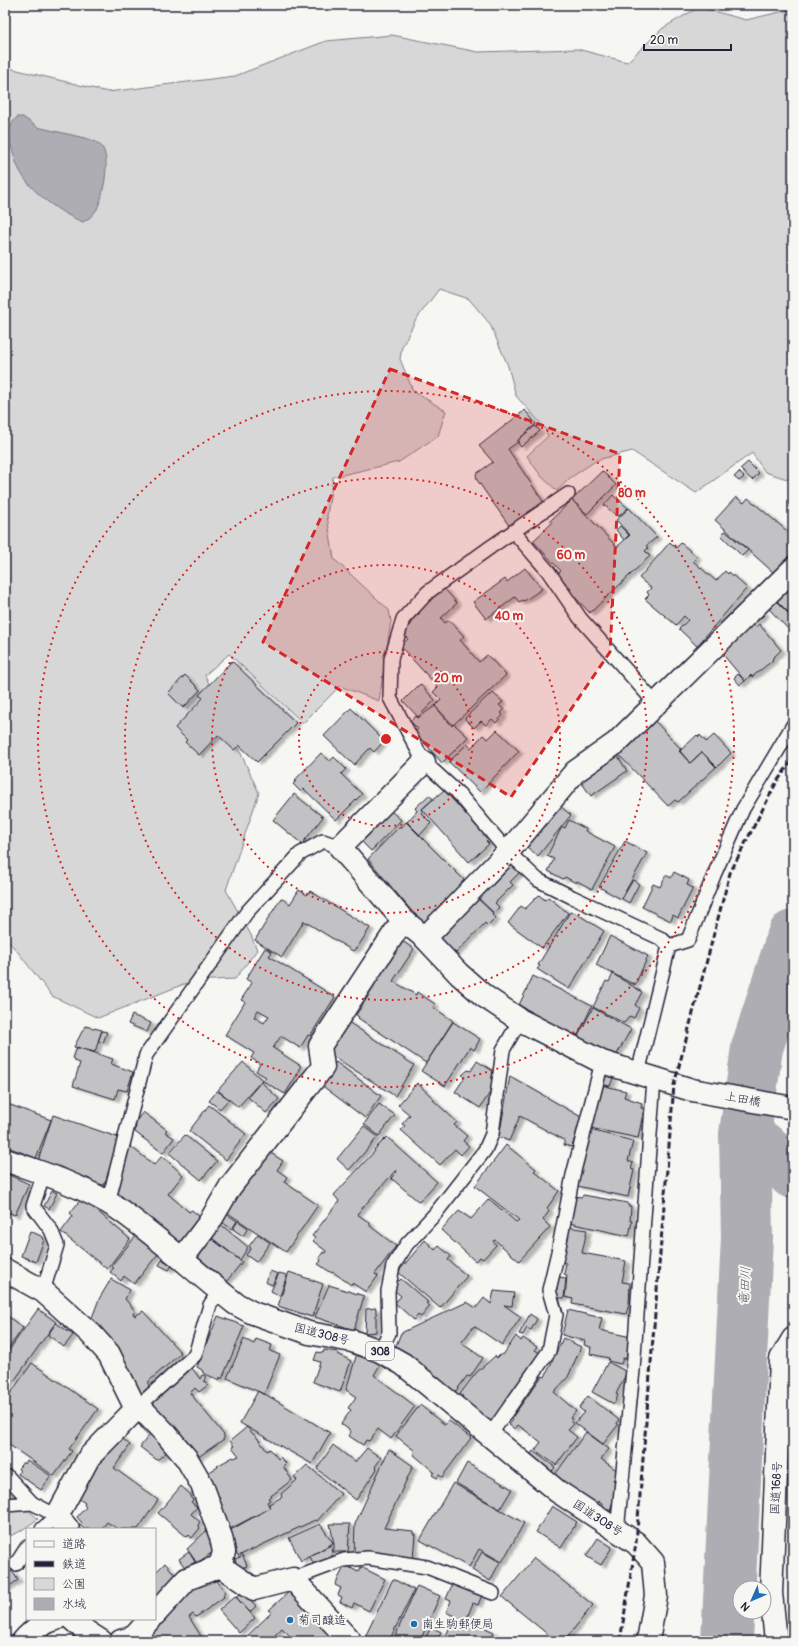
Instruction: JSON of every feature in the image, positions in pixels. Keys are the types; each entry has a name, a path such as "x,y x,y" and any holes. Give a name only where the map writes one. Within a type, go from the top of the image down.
{"main road":[{"path":"425,938 508,852 575,772 616,743 793,569"},
{"path":"340,847 424,762"},
{"name":"上田橋","path":"340,847 403,920 425,938 459,974 484,996 520,1020 602,1062 692,1090 793,1108"},
{"path":"182,1259 209,1223 230,1187 323,1067 320,1046 403,920"},
{"name":"国道308号","path":"5,1160 44,1173 90,1193 108,1203 145,1228 236,1304 253,1313 309,1333 352,1342 380,1351 403,1364 490,1435 533,1473 557,1491 636,1543 653,1562 656,1596 648,1641"},
{"path":"5,1270 43,1291 90,1333 109,1354 138,1408 166,1434 187,1459 202,1485 221,1537 224,1552 220,1566"},
{"name":"国道168号","path":"776,1641 771,1593 781,1359 793,1339"},
{"path":"56,1525 89,1457 138,1408"},
{"path":"220,1566 254,1589 293,1579 350,1641"},
{"path":"156,1613 187,1579 220,1566"},
{"path":"23,1641 30,1633 52,1620"},
{"path":"73,1620 87,1632 101,1641"},
{"path":"131,1640 149,1620"}],"lane":[{"path":"568,494 428,592 403,619 391,659 390,698 424,762 459,794 508,852 538,880 662,939 668,946"},
{"path":"514,532 548,571 580,618 656,704"},
{"path":"668,946 688,940 743,809 793,725"},
{"path":"108,1203 146,1055 247,912 300,854 323,840 340,847"},
{"path":"617,1531 633,1370 646,1076 668,946"},
{"path":"380,1351 389,1333 388,1291 393,1266 407,1244 436,1214 485,1150 492,1134 503,1050 520,1020"},
{"path":"490,1435 550,1351 556,1315 549,1290 573,1175 602,1062"},
{"path":"43,1291 57,1245 51,1230 33,1206 44,1173"},
{"path":"138,1408 195,1355 210,1305 219,1291"},
{"path":"8,1477 32,1503 56,1525"},
{"path":"5,1505 32,1503"},
{"path":"16,1564 26,1549"},
{"path":"293,1579 344,1560 368,1558 427,1568 493,1593"}],"highlighted area":[{"path":"390,369 620,454 610,652 511,797 263,642"}],"green space":[{"path":"699,7 746,20 793,9 793,483 790,480 765,472 752,453 696,493 632,451 597,460 570,478 557,491 541,476 527,456 548,436 544,427 516,396 508,366 490,324 469,299 439,289 415,321 402,347 400,359 413,391 446,411 438,436 399,462 333,477 327,516 334,559 389,610 391,621 379,701 340,686 303,723 229,654 205,675 259,793 226,890 251,935 257,950 235,979 192,981 98,1018 52,996 5,938 5,67 108,92 235,76 326,41 392,35 478,52 577,49 627,62 663,28"},
{"path":"5,1488 38,1519 19,1532 5,1538"}],"water":[{"path":"17,117 23,117 37,127 89,139 98,143 102,147 106,160 104,187 97,209 87,220 83,222 56,208 46,201 24,177 17,165 9,138 11,125"}],"building":[{"path":"525,410 536,424 518,440 518,442 508,449 544,503 510,527 477,480 476,474 493,462 479,446"},
{"path":"535,426 540,431 521,447 518,440"},
{"path":"748,462 759,473 752,480 740,469"},
{"path":"602,471 616,485 587,514 572,500"},
{"path":"739,472 744,477 739,481 734,477"},
{"path":"613,495 628,508 618,517 604,505"},
{"path":"736,497 744,503 748,498 793,536 793,551 774,573 715,520"},
{"path":"572,500 617,547 630,535 616,520 629,508 657,537 646,546 648,548 645,551 650,556 590,613 569,591 571,589 557,574 561,571 533,541 552,523 550,521"},
{"path":"620,526 629,535 624,540 616,530"},
{"path":"725,531 748,550 742,556 721,535"},
{"path":"670,542 676,548 681,543 697,557 693,561 716,581 725,571 728,574 729,572 747,588 697,646 679,629 688,620 684,616 676,625 645,599 649,595 647,592 651,588 639,578"},
{"path":"525,568 542,589 524,601 519,602 515,597 486,619 473,602 505,579 507,582"},
{"path":"793,584 793,617 774,598"},
{"path":"444,588 457,603 441,618 445,623 449,620 464,636 460,640 479,662 487,655 506,675 453,725 435,706 441,700 433,692 438,687 400,646 408,639 404,635 413,619 420,613 418,611"},
{"path":"775,600 793,618 793,634 767,607"},
{"path":"760,609 765,614 755,623 750,618"},
{"path":"753,623 755,627 759,624 781,650 772,659 773,660 745,681 720,651"},
{"path":"232,661 296,723 257,762 239,745 234,750 218,735 199,755 185,742 187,740 175,728 203,698 199,695"},
{"path":"738,674 745,681 740,685 734,678"},
{"path":"185,675 200,690 183,708 168,693"},
{"path":"420,684 435,700 418,717 403,701"},
{"path":"493,693 503,702 499,705 504,710 501,713 503,715 496,723 492,719 486,725 481,721 474,728 465,718"},
{"path":"435,706 452,726 454,724 468,737 442,763 415,732 418,729 410,721 416,716 418,718"},
{"path":"351,708 384,741 374,752 370,748 354,765 324,736"},
{"path":"654,720 681,749 679,751 690,763 702,752 716,767 678,802 675,800 668,806 618,754"},
{"path":"497,730 519,751 480,792 449,762 467,744 471,748 483,735 488,739"},
{"path":"697,735 699,737 700,735 706,742 714,735 731,753 717,767 702,752 690,763 680,751"},
{"path":"321,753 330,761 334,757 346,769 341,774 362,794 336,820 304,789 301,792 293,784"},
{"path":"616,753 627,771 591,796 579,779"},
{"path":"444,790 488,839 486,841 489,844 469,862 422,809"},
{"path":"294,794 323,817 302,844 273,820"},
{"path":"429,795 433,799 422,809 423,811 421,813 431,823 420,835 407,822 417,811 415,808"},
{"path":"556,803 571,815 538,856 523,844"},
{"path":"391,811 401,820 371,851 362,842"},
{"path":"569,820 586,829 585,831 615,847 592,889 577,881 576,883 565,877 563,879 548,871 554,859 547,856 562,827 565,828"},
{"path":"406,822 468,884 425,927 368,859 400,826 401,828"},
{"path":"625,841 647,853 621,899 599,887"},
{"path":"510,862 519,873 510,882 513,885 495,903 499,907 494,913 477,897"},
{"path":"674,872 689,880 687,885 693,888 678,918 673,915 671,921 642,907 653,884 660,887 666,875 671,878"},
{"path":"633,880 639,884 629,903 622,899"},
{"path":"299,890 307,895 310,891 370,928 357,948 353,951 304,921 282,957 255,940 281,898 290,904"},
{"path":"539,895 545,900 548,897 568,913 542,948 508,923 521,906 525,909"},
{"path":"476,897 493,913 492,915 496,918 488,926 485,923 455,954 437,937"},
{"path":"570,912 574,912 604,931 569,989 537,969"},
{"path":"610,936 648,956 635,985 596,965"},
{"path":"399,939 414,949 393,981 416,995 417,992 435,1004 433,1007 453,1021 426,1063 358,1018 359,1017 356,1015 375,986 370,983"},
{"path":"265,948 272,952 269,956 335,997 310,1036 308,1035 300,1048 281,1036 273,1048 301,1066 285,1094 263,1081 266,1077 256,1071 260,1064 251,1058 254,1053 225,1035 245,1002 241,1000 252,983 246,979","holes":["258,1010 269,1016 264,1023 254,1017"]},
{"path":"613,974 642,992 635,1005 639,1008 634,1018 630,1016 624,1023 593,1007 606,981 609,982"},
{"path":"533,976 592,1006 578,1035 575,1034 574,1036 531,1014 532,1012 519,1005"},
{"path":"593,1008 631,1029 616,1056 577,1038"},
{"path":"132,1015 151,1023 147,1032 128,1024"},
{"path":"345,1020 414,1065 395,1096 325,1051"},
{"path":"453,1022 480,1039 474,1050 470,1047 445,1086 421,1071"},
{"path":"85,1026 102,1030 95,1052 74,1047"},
{"path":"102,1031 107,1032 103,1043 98,1041"},
{"path":"77,1047 113,1059 111,1064 133,1072 127,1091 118,1089 115,1099 73,1086 80,1063 75,1061 73,1058"},
{"path":"477,1061 493,1071 491,1091 480,1108 455,1092 465,1077 462,1075 468,1070 471,1071"},
{"path":"243,1062 262,1080 238,1107 218,1090"},
{"path":"336,1062 381,1096 365,1118 320,1084"},
{"path":"603,1075 613,1078 610,1086 601,1084"},
{"path":"510,1076 581,1117 572,1147 564,1145 564,1140 520,1116 509,1141 499,1137"},
{"path":"261,1082 279,1099 266,1113 248,1097"},
{"path":"417,1083 457,1122 454,1125 467,1136 463,1141 469,1146 461,1155 455,1149 440,1165 401,1130 405,1126 402,1124 410,1115 398,1105"},
{"path":"601,1085 626,1091 624,1097 642,1103 641,1108 644,1109 638,1138 590,1128"},
{"path":"217,1091 229,1099 220,1109 209,1101"},
{"path":"5,1103 51,1120 36,1158 5,1146"},
{"path":"379,1104 395,1115 379,1136 364,1124"},
{"path":"209,1105 246,1134 226,1160 189,1131"},
{"path":"143,1112 167,1130 165,1132 174,1138 163,1153 135,1132 136,1125 134,1124"},
{"path":"53,1115 120,1138 105,1183 103,1185 38,1161"},
{"path":"364,1126 378,1137 349,1170 337,1159"},
{"path":"590,1130 633,1141 628,1161 633,1163 631,1169 634,1170 628,1197 577,1186"},
{"path":"185,1135 217,1161 201,1180 169,1153"},
{"path":"387,1137 437,1182 419,1202 391,1178 397,1172 396,1170 357,1214 370,1223 370,1226 396,1246 375,1274 378,1276 366,1292 352,1283 351,1285 333,1272 332,1273 318,1264 321,1261 319,1258 323,1252 325,1253 326,1251 313,1241 315,1238 312,1236 339,1201 334,1195"},
{"path":"506,1145 536,1169 534,1171 559,1191 547,1208 549,1211 543,1220 550,1227 519,1261 495,1240 493,1241 496,1245 483,1259 480,1257 475,1261 441,1230 459,1211 471,1219 489,1199 516,1222 519,1220 475,1186"},
{"path":"130,1146 154,1165 162,1156 183,1175 168,1194 189,1212 192,1210 203,1220 182,1244 179,1242 176,1244 115,1190"},
{"path":"266,1150 283,1161 277,1170 287,1177 284,1182 318,1205 286,1252 225,1211"},
{"path":"5,1173 29,1184 15,1215 5,1211"},
{"path":"52,1191 57,1193 49,1209 44,1206"},
{"path":"583,1195 628,1203 628,1206 631,1206 630,1221 632,1221 629,1236 569,1223 573,1196 582,1197"},
{"path":"82,1198 130,1239 107,1269 61,1232 73,1216 70,1213"},
{"path":"225,1213 237,1221 232,1229 220,1221"},
{"path":"238,1221 248,1228 243,1236 233,1229"},
{"path":"219,1223 248,1247 240,1260 212,1238"},
{"path":"567,1227 587,1230 582,1253 626,1261 622,1282 630,1283 629,1304 626,1314 572,1304 573,1299 565,1297 567,1275 564,1274 566,1263 561,1262"},
{"path":"30,1231 43,1237 44,1240 36,1262 21,1256"},
{"path":"258,1234 270,1243 256,1262 246,1255 251,1248 249,1246"},
{"path":"136,1236 158,1254 134,1284 124,1276 121,1281 110,1272 114,1268 111,1266"},
{"path":"212,1239 242,1262 226,1282 196,1259"},
{"path":"425,1240 435,1250 439,1246 451,1256 448,1260 467,1276 440,1308 398,1272"},
{"path":"162,1260 172,1265 169,1270 159,1265"},
{"path":"270,1271 278,1274 272,1285 265,1282"},
{"path":"289,1272 323,1284 312,1317 278,1306"},
{"path":"279,1273 287,1275 280,1296 271,1291"},
{"path":"558,1277 566,1278 564,1298 556,1298"},
{"path":"111,1279 130,1290 125,1299 135,1311 133,1314 135,1316 143,1311 181,1353 149,1381 148,1392 137,1400 124,1375 129,1369 90,1323 99,1299"},
{"path":"397,1279 399,1281 401,1279 428,1302 426,1303 430,1306 421,1317 418,1315 414,1320 395,1303 401,1296 394,1290"},
{"path":"329,1285 364,1296 354,1330 315,1317"},
{"path":"494,1291 514,1293 512,1306 504,1305 521,1317 502,1345 474,1326 461,1343 483,1358 470,1377 467,1376 456,1391 453,1390 451,1392 433,1379 435,1376 395,1348 401,1333 467,1302 476,1308 484,1298 491,1304"},
{"path":"376,1308 376,1332 365,1333 366,1309"},
{"path":"38,1309 56,1322 14,1381 5,1375 5,1356"},
{"path":"568,1310 602,1318 599,1330 631,1337 626,1359 623,1358 621,1364 608,1361 609,1358 590,1354 591,1347 584,1345 585,1341 562,1335"},
{"path":"5,1314 23,1328 5,1353"},
{"path":"530,1314 537,1319 531,1330 527,1328 523,1335 519,1334"},
{"path":"218,1316 244,1326 222,1379 220,1377 219,1380 203,1373 202,1370 197,1367"},
{"path":"56,1323 73,1335 64,1347 48,1335"},
{"path":"516,1336 521,1341 523,1338 537,1347 535,1350 541,1354 490,1425 461,1399 463,1396 460,1394 476,1373 495,1356 497,1358 501,1354 503,1355"},
{"path":"563,1338 581,1347 568,1377 554,1392 576,1411 570,1418 572,1419 570,1421 574,1424 568,1430 577,1437 556,1465 535,1450 541,1442 518,1425 515,1429 509,1425 513,1420 511,1419 542,1376 545,1377"},
{"path":"244,1339 254,1344 256,1339 272,1345 270,1351 280,1355 264,1394 227,1378"},
{"path":"324,1350 338,1352 338,1354 351,1361 340,1392 313,1382 320,1362 314,1360 317,1352 323,1353"},
{"path":"358,1350 381,1363 374,1375 415,1406 391,1439 378,1429 369,1441 366,1440 363,1445 349,1436 351,1431 341,1424 351,1410 348,1408 356,1397 346,1390"},
{"path":"608,1362 627,1372 616,1394 618,1395 614,1404 592,1392"},
{"path":"32,1363 98,1409 69,1449 72,1451 54,1476 5,1442 5,1401"},
{"path":"192,1368 200,1379 202,1375 206,1376 204,1381 208,1385 199,1392 195,1388 190,1393 224,1435 224,1439 194,1460 148,1406"},
{"path":"5,1376 11,1380 5,1389"},
{"path":"258,1391 330,1433 312,1464 240,1423"},
{"path":"588,1396 619,1420 617,1423 618,1425 603,1444 575,1423 584,1412 579,1408"},
{"path":"420,1405 445,1425 448,1420 471,1438 442,1477 439,1475 437,1478 432,1475 434,1472 413,1454 415,1451 396,1436"},
{"path":"134,1418 153,1429 147,1435"},
{"path":"247,1427 267,1451 270,1449 278,1459 280,1457 286,1463 283,1466 292,1480 268,1498 270,1500 267,1502 270,1508 228,1530 202,1476 233,1457 239,1456 232,1447 234,1446 230,1441"},
{"path":"153,1430 169,1450 157,1460 140,1447"},
{"path":"586,1432 609,1449 601,1459 619,1472 613,1480 618,1484 610,1511 598,1501 594,1505 554,1476"},
{"path":"117,1434 130,1445 114,1468 158,1500 139,1528 116,1528 107,1522 102,1528 83,1528 80,1525 82,1523 77,1517 86,1507 84,1505 85,1503 75,1496"},
{"path":"333,1445 355,1462 367,1448 381,1458 375,1467 377,1469 356,1500 317,1469"},
{"path":"389,1449 413,1466 384,1528 413,1531 413,1534 415,1534 413,1559 354,1553 355,1524"},
{"path":"533,1451 555,1467 550,1474 529,1457"},
{"path":"27,1460 51,1476 41,1490 18,1474 20,1471 18,1469 23,1462 25,1464"},
{"path":"467,1463 512,1489 500,1509 456,1483"},
{"path":"307,1465 341,1494 317,1521 315,1520 238,1556 227,1532 270,1508 269,1504 282,1497 281,1494 297,1480 294,1477"},
{"path":"453,1483 524,1523 502,1562 479,1549 469,1567 420,1540"},
{"path":"181,1486 191,1495 190,1497 193,1500 191,1502 197,1507 191,1514 200,1522 198,1525 200,1528 192,1538 189,1535 187,1537 158,1513"},
{"path":"552,1506 577,1522 561,1548 536,1532"},
{"path":"320,1524 333,1543 301,1561 289,1538"},
{"path":"330,1524 350,1524 348,1552 334,1552"},
{"path":"208,1529 214,1543 213,1552 197,1563 187,1549"},
{"path":"598,1538 612,1547 601,1565 586,1556"},
{"path":"331,1545 332,1557 314,1566 310,1556"},
{"path":"189,1552 195,1562 185,1568 179,1559"},
{"path":"482,1552 500,1562 490,1581 472,1570"},
{"path":"243,1556 247,1566 238,1569 235,1559"},
{"path":"534,1558 593,1605 564,1641 556,1641 502,1597"},
{"path":"165,1563 178,1578 158,1598 156,1596 156,1572"},
{"path":"345,1565 358,1572 361,1567 385,1579 369,1611 354,1603 352,1608 340,1602 342,1597 338,1595 341,1588 335,1585"},
{"path":"12,1571 18,1580 5,1589 5,1576"},
{"path":"211,1578 214,1582 217,1580 225,1592 223,1594 224,1597 196,1617 193,1614 189,1617 204,1641 149,1641 149,1639 153,1637 150,1633 189,1590"},
{"path":"393,1579 414,1590 389,1641 368,1641 364,1639"},
{"path":"453,1583 482,1595 478,1605 473,1603 467,1618 482,1624 481,1626 494,1632 490,1641 444,1641 454,1616 446,1612 451,1601 446,1599"},
{"path":"417,1586 440,1596 420,1641 393,1641"},
{"name":"菊司醸造","path":"291,1590 336,1641 295,1641 282,1628 269,1641 242,1641 272,1612 269,1610"},
{"path":"243,1592 256,1606 250,1612 236,1597"},
{"path":"235,1596 255,1618 239,1633 219,1610"},
{"path":"431,1627 441,1632 437,1641 424,1641"},
{"path":"503,1635 518,1641 501,1641"}],"waterway":[{"name":"竜田川","path":"727,1641 747,1238 745,1134 757,1048 793,936"},
{"path":"745,1134 793,1173"}],"railway":[{"path":"620,1641 636,1543 674,1085 730,873 776,783 793,759"}],"place":[{"name":"菊司醸造","path":"290,1620"},
{"name":"南生駒郵便局","path":"414,1624"}]}
